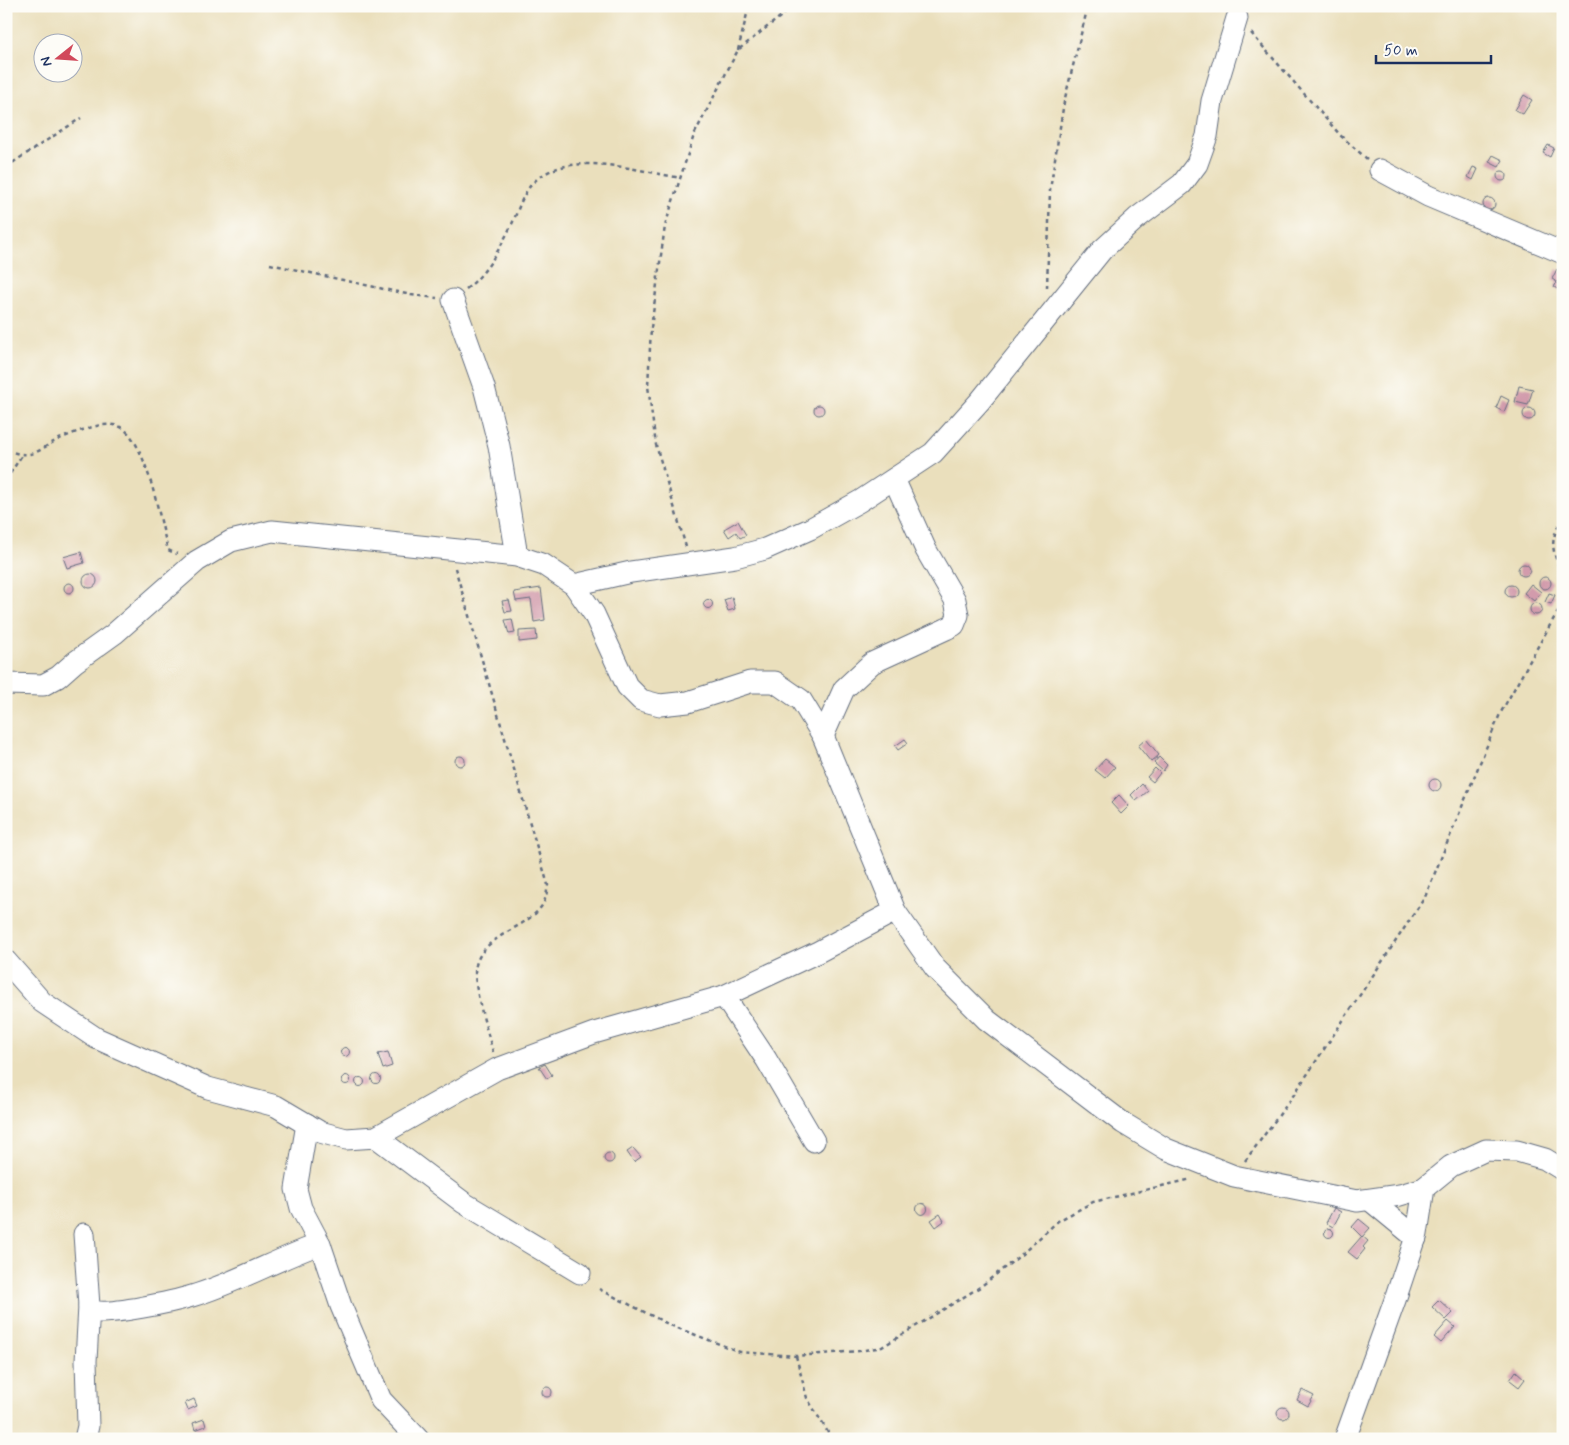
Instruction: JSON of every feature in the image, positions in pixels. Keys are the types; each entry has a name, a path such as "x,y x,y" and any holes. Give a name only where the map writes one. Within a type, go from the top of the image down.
{"street":[{"path":"574,585 631,572 735,557 765,549 810,529 860,501 933,453 986,394 1102,250 1137,218 1182,184 1197,164 1207,136 1215,92 1236,18"},
{"path":"1380,170 1428,196 1563,253"},
{"path":"453,300 484,387 499,446 517,556"},
{"path":"823,736 844,689 858,676 872,664 922,642 954,625 958,615 955,600 926,550 894,479"},
{"path":"6,684 43,685 58,677 74,662 114,634 197,562 231,541 272,530 517,556 544,565 574,585 594,614 627,686 641,700 660,705 688,702 750,682 775,682 801,700 823,736 894,911 935,968 987,1020 1123,1123 1166,1149 1234,1176 1357,1200 1371,1200 1424,1188 1451,1166 1486,1150 1517,1151 1545,1159 1563,1170"},
{"path":"6,961 42,1002 96,1038 208,1088 276,1106 320,1132 346,1139 376,1137 497,1070 594,1034 724,996 818,952 894,911"},
{"path":"724,996 766,1059 814,1141"},
{"path":"307,1124 296,1189 301,1208 320,1244 342,1306 382,1400 418,1439"},
{"path":"376,1137 464,1203 580,1273"},
{"path":"1344,1439 1416,1238 1424,1188"},
{"path":"1371,1200 1416,1238"},
{"path":"84,1234 89,1306 86,1361 88,1426 85,1439"},
{"path":"89,1306 97,1311 114,1311 192,1296 240,1278 285,1256 320,1244"}],"path":[{"path":"691,563 656,445 648,386 651,328 664,226 694,135 738,50 749,6"},
{"path":"738,50 794,6"},
{"path":"1047,290 1050,190 1064,102 1088,6"},
{"path":"1236,18 1278,62 1341,136 1380,170"},
{"path":"6,167 81,118"},
{"path":"270,264 411,295 453,300 482,276 508,232 528,188 547,173 569,164 594,164 681,178"},
{"path":"6,450 30,456 62,438 100,426 115,425 126,429 140,449 168,550 197,562"},
{"path":"6,480 22,455"},
{"path":"1563,518 1556,529 1551,543 1563,581"},
{"path":"450,549 548,885 544,904 482,953 475,966 483,1016 497,1070"},
{"path":"1234,1176 1291,1099 1425,897 1500,714 1563,602"},
{"path":"599,1290 670,1325 740,1352 796,1356 859,1351 882,1347 980,1287 1022,1254 1058,1221 1093,1202 1197,1178"},
{"path":"796,1356 806,1398 832,1439"}],"building":[{"path":"1524,95 1532,100 1523,114 1515,110"},
{"path":"1548,145 1554,148 1550,157 1543,153"},
{"path":"1493,155 1503,160 1499,167 1489,162"},
{"path":"1473,167 1478,169 1473,180 1468,177"},
{"path":"1500,171 1504,171 1507,176 1506,180 1500,181 1497,178 1497,174"},
{"path":"1491,198 1494,199 1494,209 1487,210 1484,209 1483,202 1484,199"},
{"path":"1557,269 1563,273 1563,292 1554,287 1557,282 1552,279"},
{"path":"1519,386 1533,389 1528,405 1515,402"},
{"path":"1501,396 1509,400 1504,412 1496,408"},
{"path":"819,405 824,410 819,415 814,410"},
{"path":"1527,408 1531,408 1535,414 1531,420 1527,420 1523,416 1523,412"},
{"path":"738,521 746,535 740,538 736,532 729,537 724,529"},
{"path":"81,552 84,563 67,568 63,557"},
{"path":"1524,564 1530,570 1524,576 1518,570"},
{"path":"90,574 95,576 97,581 95,586 90,588 85,586 83,581 85,576"},
{"path":"1545,577 1551,583 1545,589 1539,583"},
{"path":"67,583 71,583 74,588 73,592 67,593 64,590 64,586"},
{"path":"1531,584 1541,592 1534,601 1524,593"},
{"path":"1511,585 1517,591 1511,597 1505,591"},
{"path":"541,588 545,620 534,622 531,599 516,601 514,592"},
{"path":"1549,593 1555,595 1551,604 1545,602"},
{"path":"732,597 735,609 728,611 724,600"},
{"path":"708,599 713,604 708,609 703,604"},
{"path":"509,600 512,611 505,612 502,601"},
{"path":"1536,603 1542,609 1536,615 1530,609"},
{"path":"512,619 515,633 509,634 505,620"},
{"path":"536,630 537,640 519,642 519,631"},
{"path":"905,739 908,743 898,750 895,746"},
{"path":"1146,739 1159,755 1151,762 1138,746"},
{"path":"460,756 465,761 460,766 455,761"},
{"path":"1159,757 1167,765 1163,771 1154,763"},
{"path":"1105,759 1115,767 1105,778 1095,770"},
{"path":"1155,768 1160,773 1153,782 1147,777"},
{"path":"1435,779 1441,785 1435,791 1429,785"},
{"path":"1142,784 1148,791 1136,801 1131,795"},
{"path":"1119,795 1129,806 1121,814 1111,803"},
{"path":"345,1047 350,1052 345,1057 340,1052"},
{"path":"388,1052 392,1066 383,1069 378,1054"},
{"path":"545,1064 552,1075 547,1079 539,1067"},
{"path":"376,1074 381,1079 376,1084 371,1079"},
{"path":"346,1075 351,1080 346,1085 341,1080"},
{"path":"360,1077 365,1082 360,1087 355,1082"},
{"path":"633,1148 641,1157 634,1162 627,1152"},
{"path":"607,1153 611,1153 614,1158 613,1162 607,1163 604,1160 604,1156"},
{"path":"922,1203 928,1209 922,1215 916,1209"},
{"path":"1334,1208 1341,1212 1333,1227 1326,1223"},
{"path":"940,1214 944,1221 936,1227 931,1220"},
{"path":"1359,1219 1370,1228 1362,1237 1352,1227"},
{"path":"1329,1228 1334,1233 1329,1238 1324,1233"},
{"path":"1362,1236 1368,1241 1363,1247 1365,1249 1357,1259 1348,1252"},
{"path":"1439,1300 1453,1313 1446,1320 1432,1307"},
{"path":"1448,1321 1455,1327 1441,1343 1434,1337"},
{"path":"1516,1371 1525,1379 1519,1387 1510,1380"},
{"path":"545,1387 549,1387 552,1392 551,1396 545,1397 542,1394 542,1390"},
{"path":"1302,1390 1314,1396 1308,1406 1297,1400"},
{"path":"194,1399 197,1406 188,1410 185,1403"},
{"path":"1283,1407 1289,1413 1283,1419 1277,1413"},
{"path":"204,1419 206,1426 195,1430 193,1423"}]}
